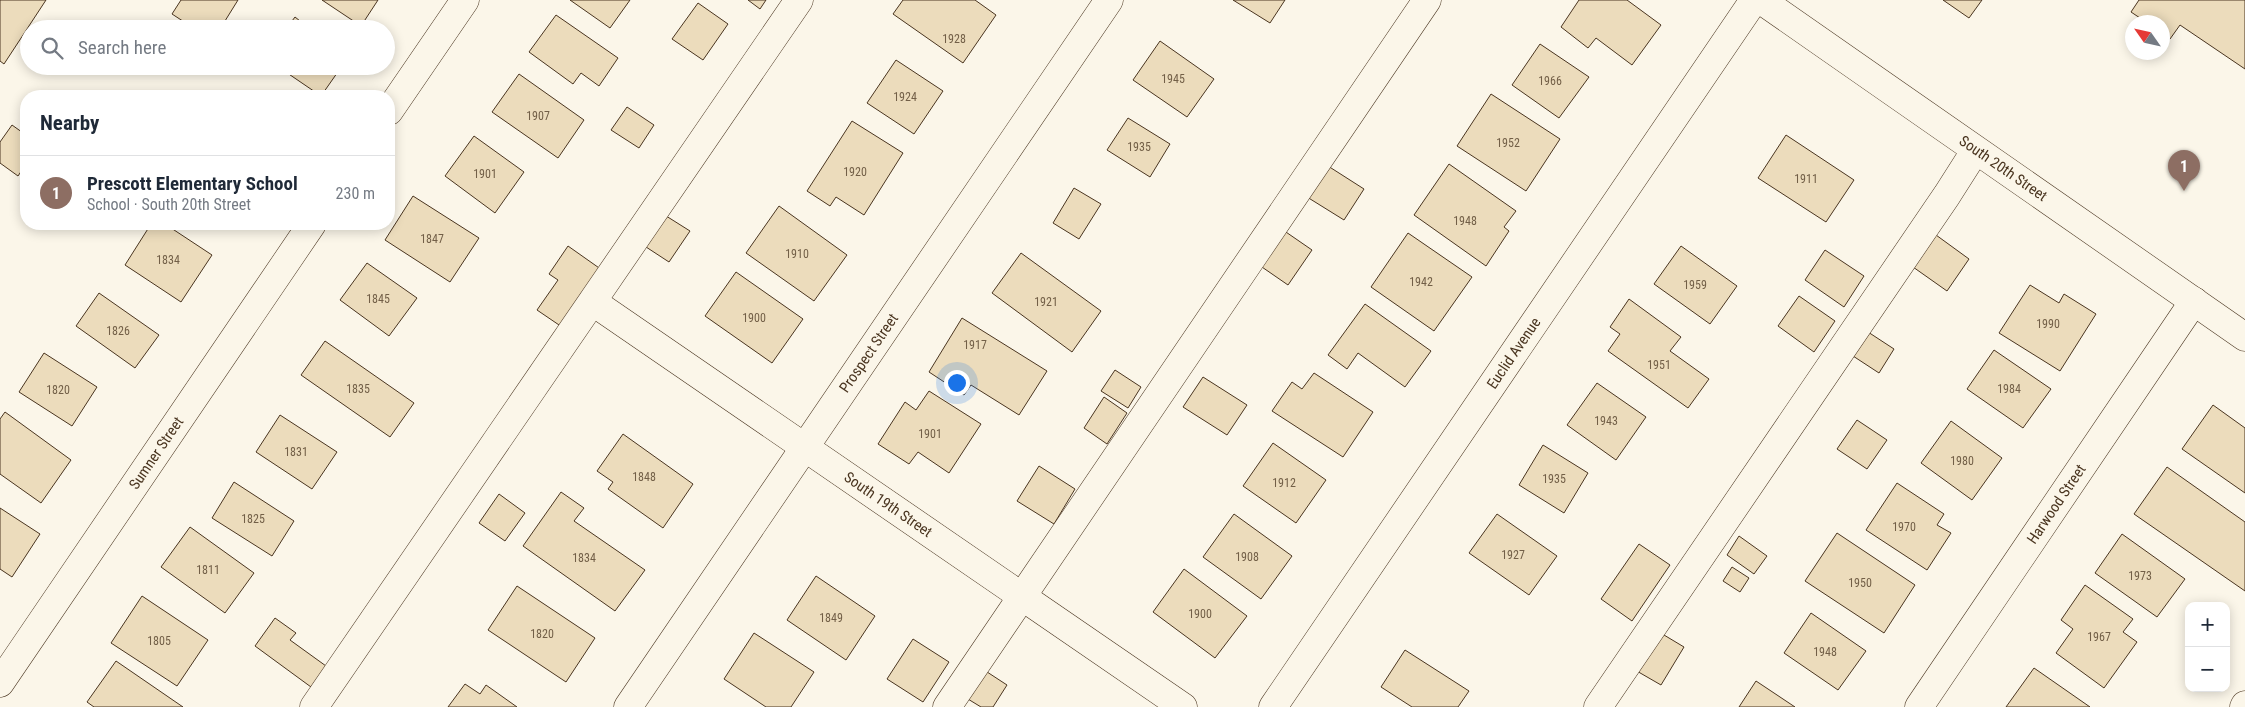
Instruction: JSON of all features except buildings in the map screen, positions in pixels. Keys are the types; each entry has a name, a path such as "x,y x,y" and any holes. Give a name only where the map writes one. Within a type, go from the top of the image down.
{"street":[{"path":"395,103 464,0"},
{"path":"314,707 799,0"},
{"name":"Prospect Street","path":"628,707 1109,0"},
{"path":"947,707 1427,0"},
{"name":"Euclid Avenue","path":"1273,707 1754,0"},
{"name":"South 20th Street","path":"1761,0 1975,151 2245,337"},
{"path":"1598,707 1947,195 1975,151"},
{"name":"Sumner Street","path":"0,683 308,230"},
{"name":"Harwood Street","path":"1919,707 2194,301"},
{"name":"South 19th Street","path":"593,302 1183,707"}],"place":[{"name":"Prescott Elementary School","path":"2184,191"}]}
